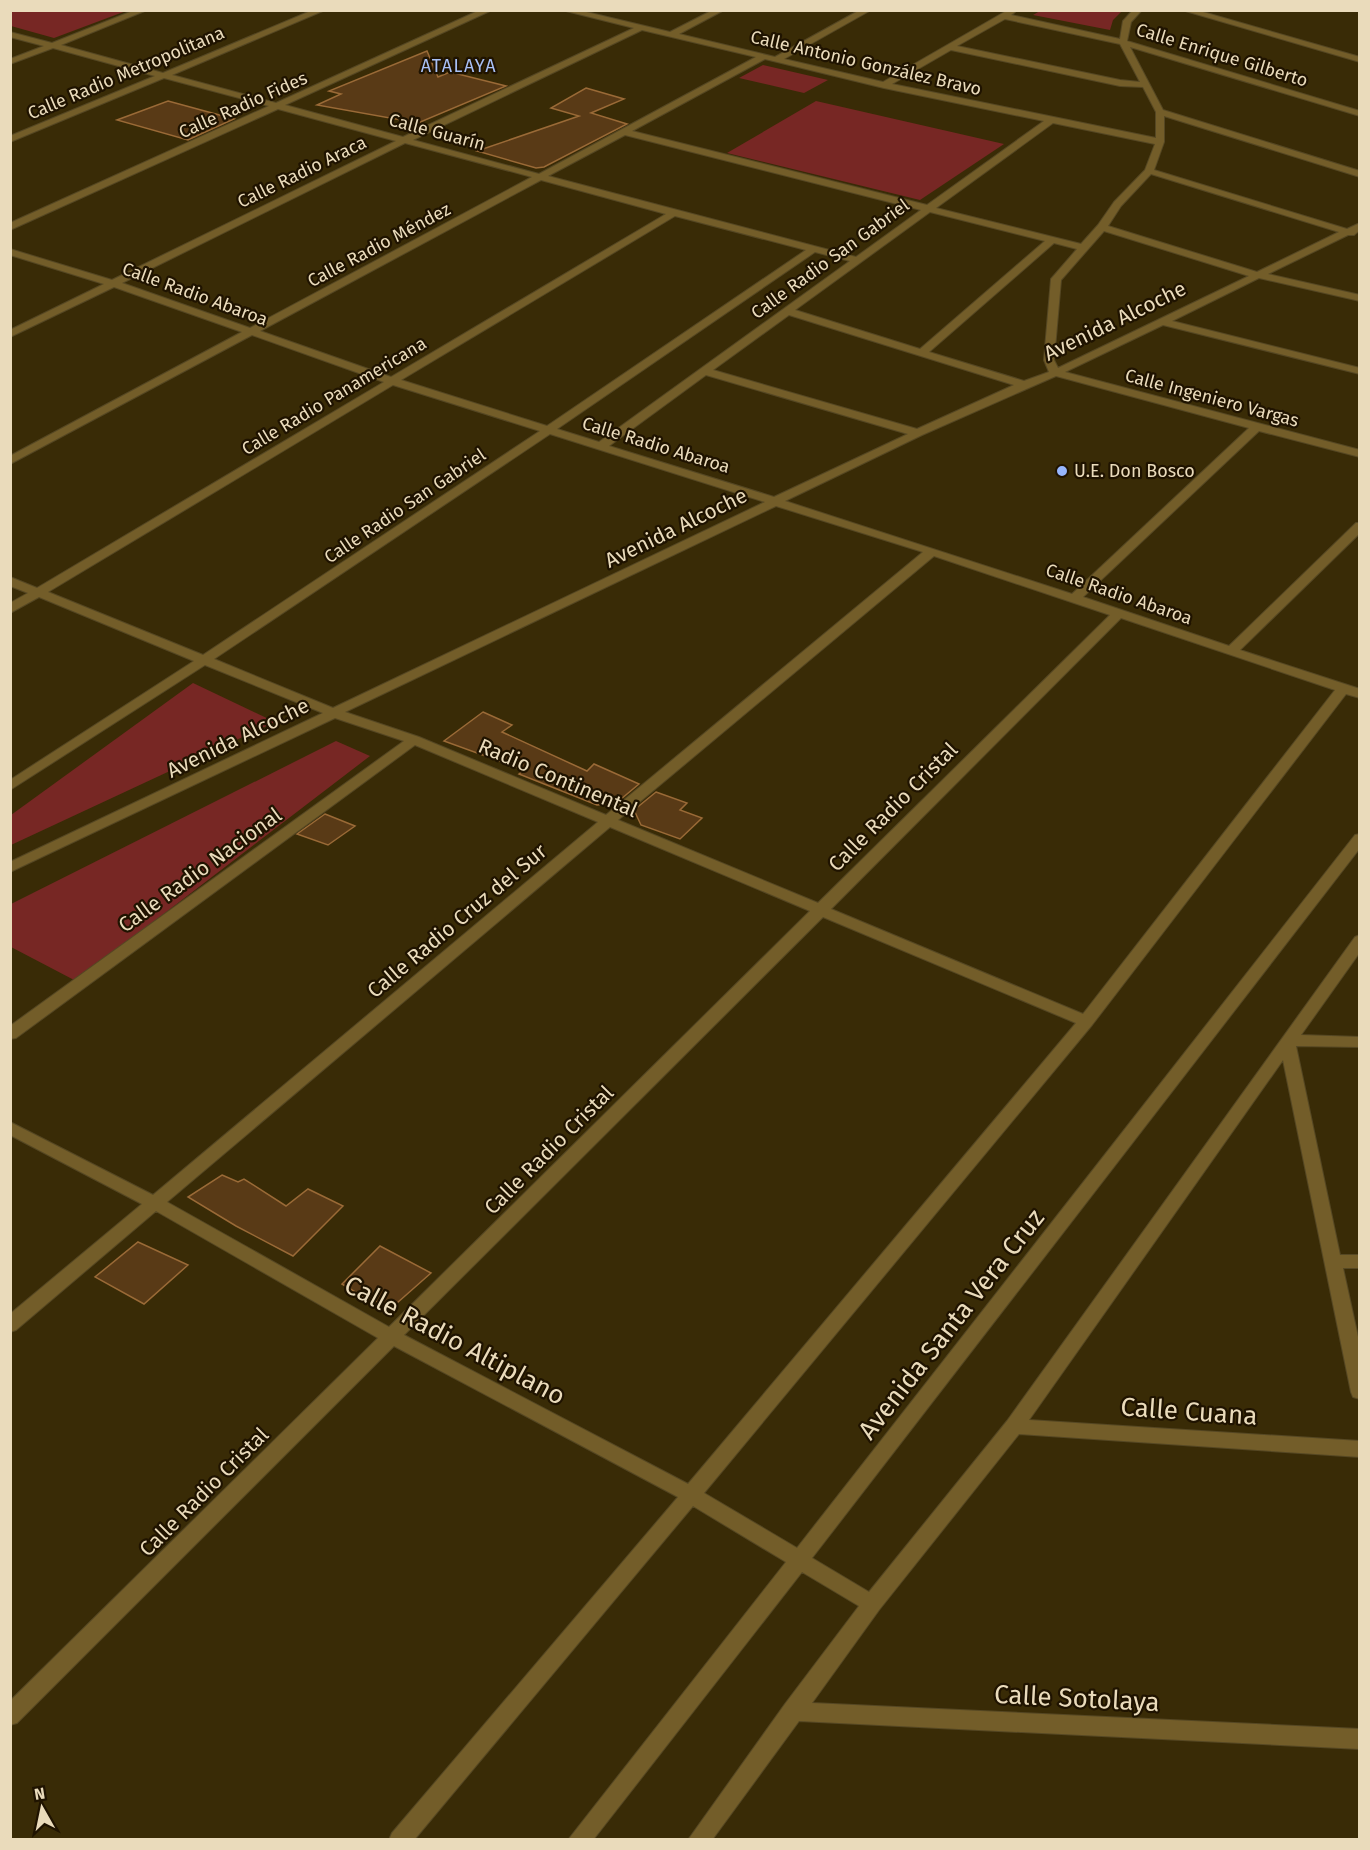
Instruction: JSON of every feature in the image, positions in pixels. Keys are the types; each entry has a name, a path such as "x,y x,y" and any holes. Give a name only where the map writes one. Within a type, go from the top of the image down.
{"street":[{"path":"10,62 143,10"},
{"name":"Calle Radio Metropolitana","path":"10,140 321,10"},
{"name":"Calle Radio Fides","path":"10,227 279,107 488,10"},
{"name":"Calle Antonio González Bravo","path":"566,10 584,12 641,28 884,85 1160,142"},
{"path":"671,35 720,10"},
{"path":"776,60 867,10"},
{"path":"884,85 1013,10"},
{"path":"1055,373 1049,360 1056,279 1102,227 1117,204 1149,171 1160,142 1160,112 1123,42 1127,21 1137,10"},
{"path":"1186,10 1359,60"},
{"name":"Calle Enrique Gilberto","path":"1003,16 1123,42 1359,114"},
{"name":"Calle Radio Araca","path":"10,334 405,140 641,28"},
{"name":"Calle Guarín","path":"10,34 856,260"},
{"path":"948,47 1120,83 1146,85"},
{"name":"Calle Radio Méndez","path":"10,461 763,57"},
{"path":"1160,112 1359,174"},
{"name":"Calle Radio San Gabriel","path":"600,447 1051,120"},
{"path":"625,132 1084,248"},
{"path":"1149,171 1353,234"},
{"name":"Calle Radio Panamericana","path":"10,609 674,213"},
{"name":"Avenida Alcoche","path":"10,868 918,433 1055,373 1257,274 1353,234 1359,226"},
{"path":"1102,227 1257,274 1359,298"},
{"path":"922,353 1053,239"},
{"name":"Calle Radio San Gabriel","path":"10,786 207,660 550,430 814,249"},
{"name":"Calle Radio Abaroa","path":"10,252 112,283 392,381 778,501 1351,691"},
{"path":"788,311 1024,385"},
{"path":"1161,321 1359,371"},
{"path":"705,371 918,433"},
{"name":"Calle Ingeniero Vargas","path":"1055,373 1359,454"},
{"path":"1075,598 1257,427"},
{"path":"1232,650 1359,526"},
{"name":"Calle Radio Cruz del Sur","path":"10,1325 932,551"},
{"name":"Radio Continental","path":"10,581 334,713 414,740 1086,1021"},
{"name":"Calle Radio Cristal","path":"10,1716 1118,614"},
{"path":"400,1839 692,1495 1086,1021 1351,691"},
{"name":"Calle Radio Nacional","path":"10,1034 414,740"},
{"name":"Avenida Santa Vera Cruz","path":"579,1839 800,1559 1359,838"},
{"path":"699,1839 872,1604 1014,1426 1359,940"},
{"path":"1287,1040 1359,1042"},
{"path":"1287,1040 1359,1392"},
{"name":"Calle Radio Altiplano","path":"10,1128 155,1203 392,1338 692,1495 872,1604"},
{"path":"1332,1261 1359,1262"},
{"name":"Calle Cuana","path":"1014,1426 1359,1449"},
{"name":"Calle Sotolaya","path":"792,1711 1359,1739"}],"shaded area":[{"path":"10,11 126,11 54,38 11,26"},
{"path":"1040,11 1122,11 1113,20 1110,30 1033,15"},
{"path":"763,65 828,80 804,93 739,78"},
{"path":"816,101 1004,144 920,200 727,153"},
{"path":"193,683 275,722 11,845 11,815"},
{"path":"336,741 370,756 76,981 11,947 11,904"}],"building":[{"path":"427,51 438,77 450,72 506,86 418,123 317,105 341,94 329,91"},
{"path":"586,88 624,99 591,113 627,124 544,167 536,168 477,151 579,116 551,108"},
{"path":"168,101 234,119 188,140 117,120"},
{"path":"483,712 512,725 502,732 587,771 594,764 639,784 615,804 597,805 519,774 524,770 444,741"},
{"path":"656,792 687,803 680,810 702,818 680,839 641,825 634,810"},
{"path":"325,814 355,826 328,845 297,834"},
{"path":"222,1175 238,1182 244,1179 286,1206 308,1189 343,1206 293,1256 188,1197"},
{"path":"138,1242 188,1265 144,1304 95,1277"},
{"path":"380,1246 431,1273 397,1303 370,1301 342,1284"}],"place":[{"name":"U.E. Don Bosco","path":"1062,471"}],"district":[{"name":"ATALAYA","path":"459,66"}]}
